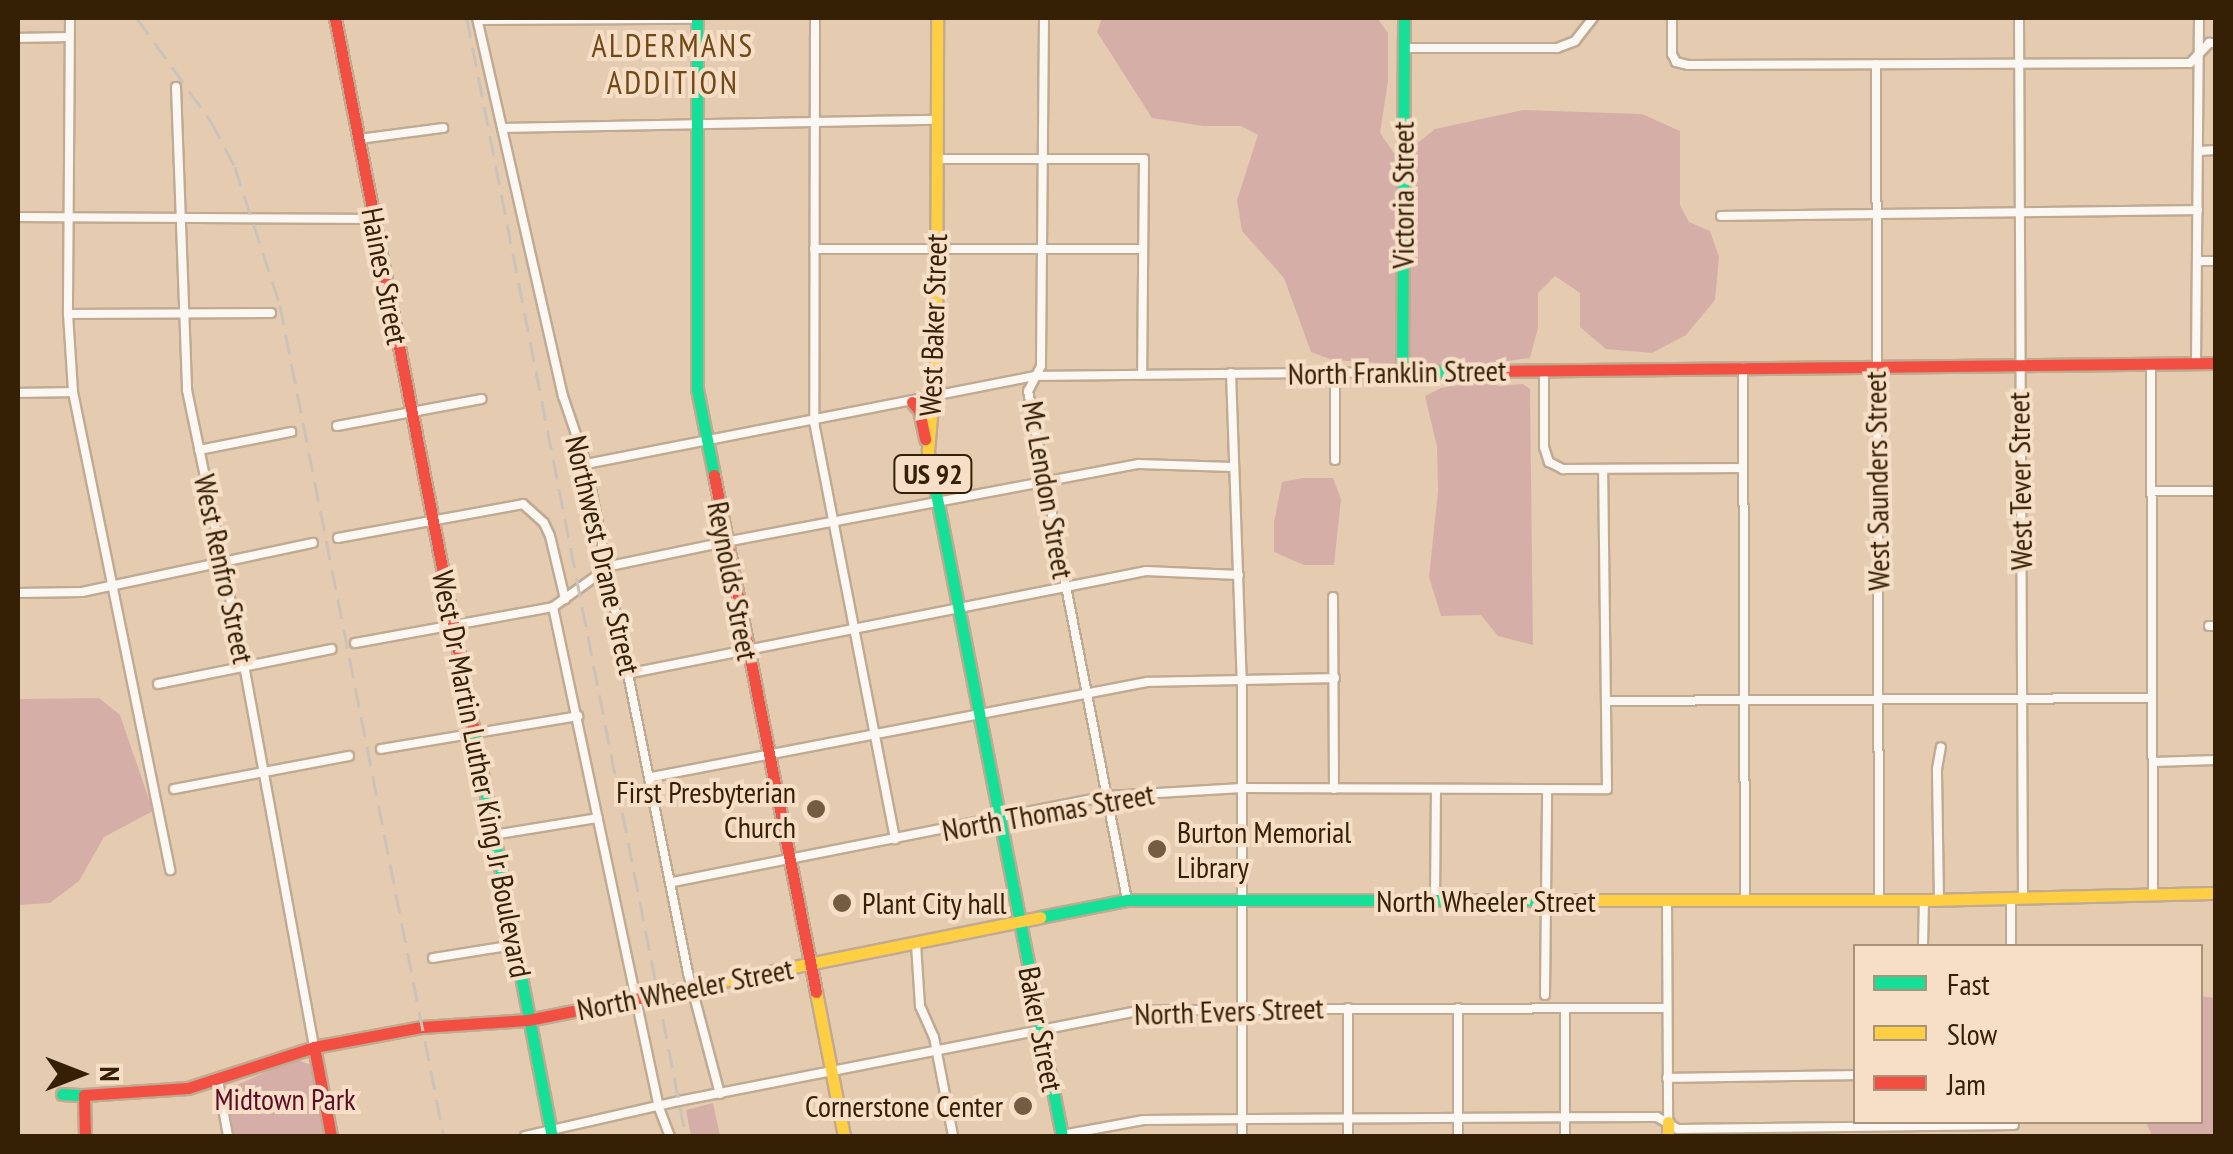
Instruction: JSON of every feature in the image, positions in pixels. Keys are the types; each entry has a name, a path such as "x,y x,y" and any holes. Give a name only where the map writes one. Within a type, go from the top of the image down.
{"main road":[{"path":"335,18 359,139"},
{"name":"Reynolds Street","path":"697,18 696,370 725,542 844,1136"},
{"name":"West Baker Street","path":"937,18 936,362 928,451 1020,923"},
{"name":"Victoria Street","path":"1402,372 1404,18"},
{"name":"Haines Street","path":"359,139 410,413"},
{"name":"North Franklin Street","path":"1402,372 2216,363"},
{"name":"US 92","path":"912,402 919,410 928,451"},
{"name":"West Dr Martin Luther King Jr Boulevard","path":"410,413 552,1134"},
{"name":"North Wheeler Street","path":"62,1094 154,1092 218,1080 314,1047 422,1027 528,1020 1127,900 1667,902 2216,893"},
{"name":"Baker Street","path":"1020,923 1058,1136"},
{"path":"314,1047 331,1136"},
{"path":"84,1094 85,1136"},
{"path":"1668,1122 1668,1136"}],"street":[{"path":"70,18 68,314 74,392 170,870"},
{"path":"478,19 697,18"},
{"path":"816,18 814,422 895,840"},
{"name":"Mc Lendon Street","path":"1044,18 1041,366 1028,391 1127,900"},
{"path":"1404,48 1557,48 1575,41 1594,18"},
{"path":"1672,18 1676,62 2190,63 2198,53 2216,43"},
{"name":"West Tever Street","path":"2011,944 2017,898 2022,699 2018,18"},
{"path":"2196,363 2199,18"},
{"name":"Northwest Drane Street","path":"478,19 563,396 586,464 610,566 692,987 720,1094"},
{"path":"18,38 68,38"},
{"name":"West Saunders Street","path":"1876,64 1879,899"},
{"name":"West Renfro Street","path":"176,87 177,216 186,390 244,665 314,1047"},
{"path":"502,128 937,120"},
{"path":"359,139 443,128"},
{"path":"2199,150 2216,150"},
{"path":"937,159 1144,159 1142,372"},
{"path":"1721,216 2198,210"},
{"path":"18,216 374,218"},
{"path":"814,249 1142,249"},
{"path":"2198,261 2216,261"},
{"path":"68,314 271,312"},
{"path":"2151,364 2153,896"},
{"path":"1742,368 1745,900"},
{"path":"1544,370 1544,446 1549,462 1564,469 1743,468"},
{"name":"North Franklin Street","path":"586,464 1035,376 1402,372"},
{"path":"1231,373 1242,680 1242,1136"},
{"path":"1334,373 1335,460"},
{"path":"18,393 74,392"},
{"path":"337,426 481,398"},
{"path":"200,450 291,432"},
{"path":"355,644 553,607 610,566 725,542 1044,478 1139,464 1233,467"},
{"path":"1603,469 1607,701 2152,698"},
{"path":"2153,490 2216,491"},
{"path":"338,538 523,504 550,536 565,599"},
{"path":"18,593 82,592 313,543"},
{"path":"631,673 1146,571 1239,574"},
{"path":"1333,597 1334,788"},
{"path":"553,607 659,1108 670,1136"},
{"path":"158,684 331,649"},
{"path":"652,777 1146,682 1335,678"},
{"name":"North Thomas Street","path":"672,882 1108,796 1242,788 1607,789 1607,701"},
{"path":"380,749 578,716"},
{"path":"1939,900 1940,747"},
{"path":"174,789 349,756"},
{"path":"2153,762 2216,760"},
{"path":"1545,995 1547,790"},
{"path":"1435,901 1436,791"},
{"path":"494,834 598,818"},
{"path":"1924,900 1924,944"},
{"path":"1667,902 1668,1122"},
{"path":"916,944 920,1006 936,1049 954,1136"},
{"path":"433,958 514,945"},
{"path":"1348,1008 1348,1136"},
{"path":"1458,1008 1458,1136"},
{"path":"1564,1136 1565,1008"},
{"name":"North Evers Street","path":"524,1136 552,1134 679,1100 1144,1010 1667,1008"},
{"path":"1667,1078 1853,1075"},
{"path":"218,1080 228,1136"},
{"path":"1058,1136 1144,1120 1564,1116 1656,1117 1678,1129 2014,1124 2014,1136"}],"green space":[{"path":"1102,18 1377,18 1388,33 1388,81 1380,133 1398,159 1397,364 1332,360 1311,352 1284,278 1242,231 1237,200 1258,135 1241,126 1203,126 1152,118 1097,32"},
{"path":"1523,110 1642,114 1680,131 1680,205 1689,222 1710,231 1719,257 1715,300 1686,335 1652,353 1606,349 1580,327 1580,293 1555,276 1538,293 1538,328 1530,358 1461,367 1407,365 1408,151 1435,129"},
{"path":"1483,381 1499,386 1523,384 1530,389 1533,645 1498,636 1481,615 1441,616 1429,577 1438,491 1437,447 1425,396 1441,388"},
{"path":"1333,478 1341,499 1334,565 1304,565 1274,552 1274,522 1282,482"},
{"path":"99,698 120,715 153,811 104,837 79,881 50,903 18,905 18,699"},
{"path":"2203,996 2215,998 2215,1136 2152,1136 2147,1124 2203,1124"},
{"name":"Midtown Park","path":"295,1059 314,1066 328,1136 234,1136 227,1096 230,1088"},
{"path":"713,1103 720,1136 691,1136 686,1110"}],"railway":[{"path":"137,18 211,121 235,167 280,305 444,1136"},
{"path":"467,18 686,1136"}],"traffic: fast":[{"path":"697,18 697,389 714,475"},
{"path":"1404,18 1402,372 1489,371"},
{"path":"934,483 1062,1136"},
{"path":"474,732 552,1136"},
{"path":"1040,917 1127,900 1586,900"},
{"path":"62,1094 84,1095"}],"traffic: slow":[{"path":"934,483 928,451 936,362 937,18"},
{"path":"1586,900 1924,900 2216,893"},
{"path":"654,995 1040,917"},
{"path":"816,992 844,1136"},
{"path":"1668,1122 1668,1136"}],"traffic: jam":[{"path":"335,18 474,732"},
{"path":"1489,371 2216,363"},
{"path":"912,402 919,410 925,439"},
{"path":"714,475 816,992"},
{"path":"85,1136 84,1095 188,1088 314,1047 422,1027 528,1020 654,995"},
{"path":"314,1047 331,1136"}],"place":[{"name":"First Presbyterian Church","path":"816,809"},
{"name":"Burton Memorial Library","path":"1157,849"},
{"name":"Plant City hall","path":"842,903"},
{"name":"Cornerstone Center","path":"1023,1106"}],"district":[{"name":"ALDERMANS ADDITION","path":"673,64"}]}
